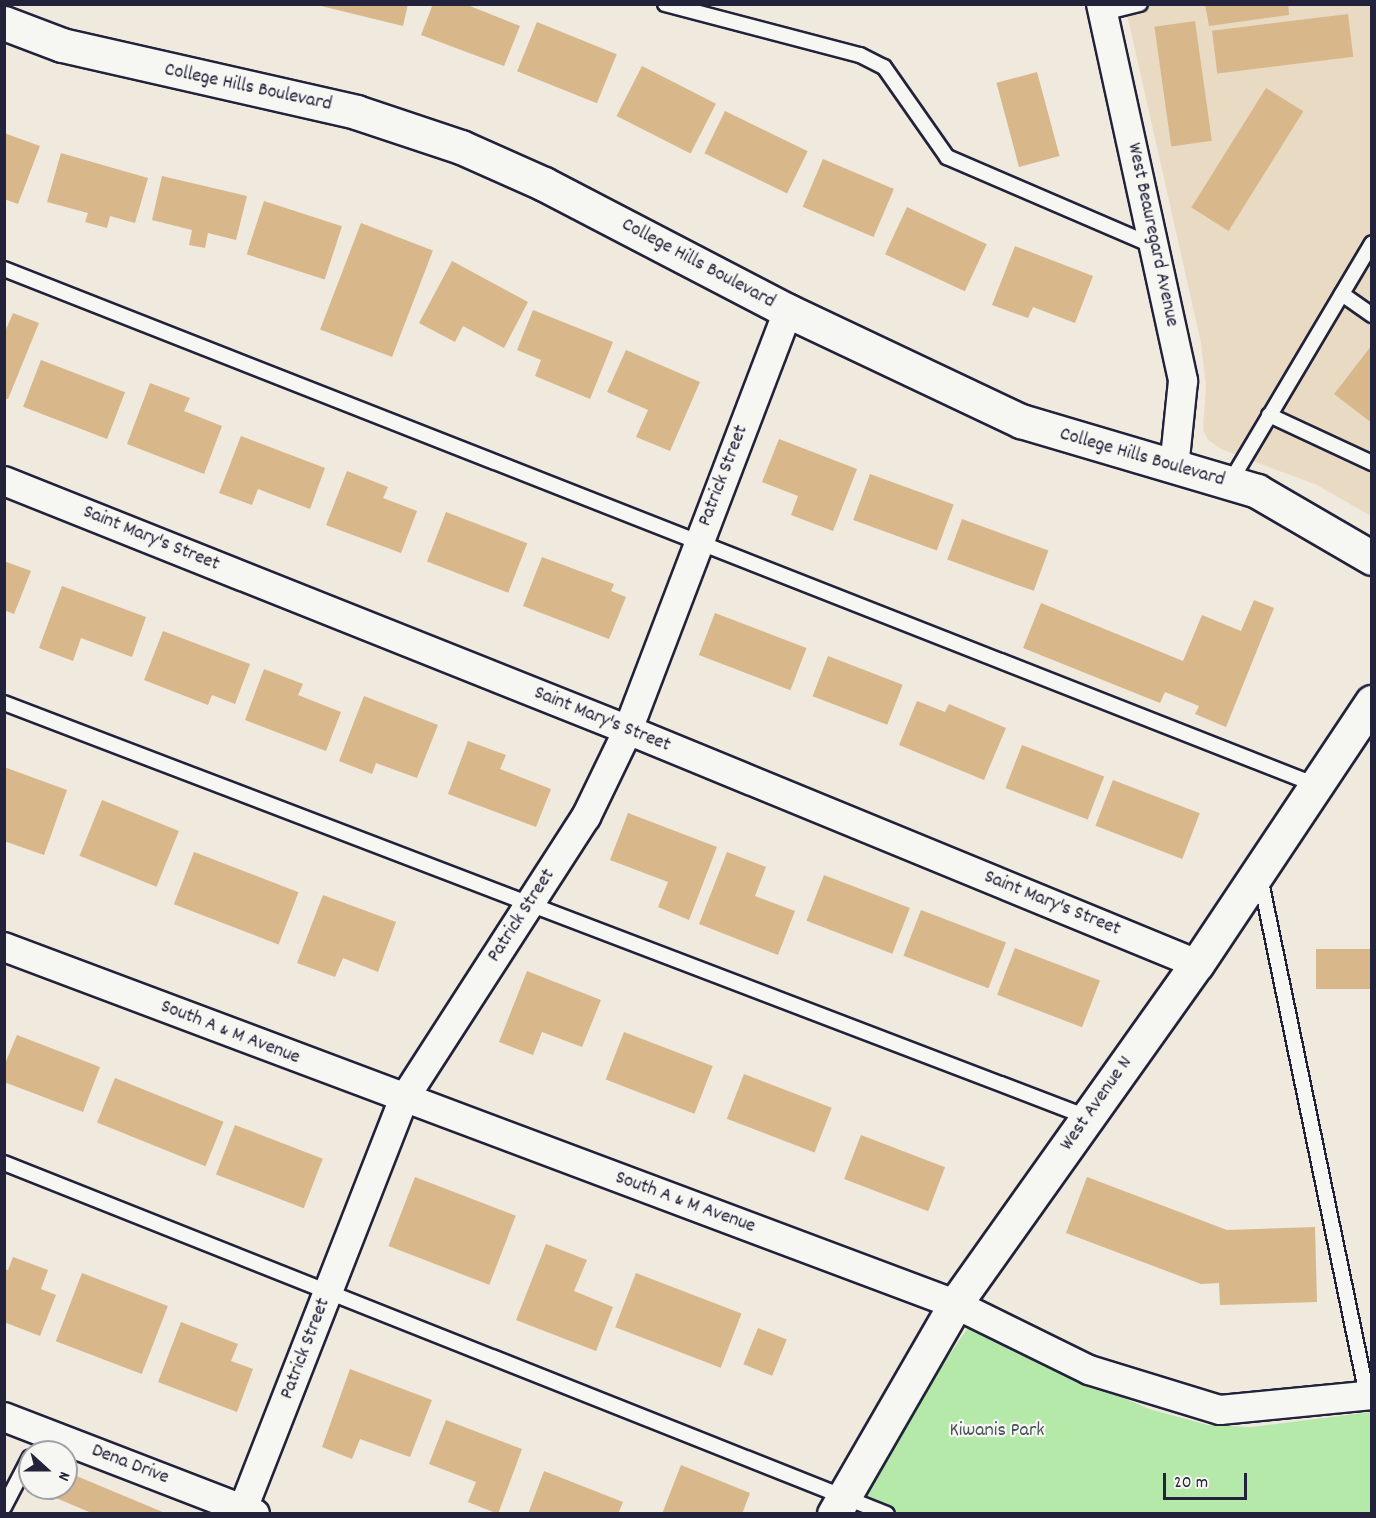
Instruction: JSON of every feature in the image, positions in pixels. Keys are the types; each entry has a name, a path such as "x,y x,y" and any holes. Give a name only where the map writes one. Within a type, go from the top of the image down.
{"street":[{"name":"West Beauregard Avenue","path":"1102,9 1156,247 1183,381 1174,468"},
{"name":"College Hills Boulevard","path":"4,23 62,45 356,112 461,147 544,184 788,311 1021,421 1257,491 1371,558"},
{"name":"Patrick Street","path":"246,1512 328,1292 404,1099 586,817 628,730 788,311"},
{"name":"Saint Mary's Street","path":"4,481 628,730 1197,964"},
{"name":"West Avenue N","path":"839,1505 955,1304 1197,964 1371,702"},
{"name":"South A & M Avenue","path":"4,947 955,1304 1089,1370 1220,1410 1369,1395"},
{"name":"Dena Drive","path":"4,1417 35,1440"},
{"name":"Dena Drive","path":"78,1455 246,1512"}],"lane":[{"path":"665,4 860,55 884,67 947,157 1156,247"},
{"path":"1102,9 1140,4"},
{"path":"1229,484 1371,243"},
{"path":"4,269 1316,785"},
{"path":"1342,294 1371,315"},
{"path":"1269,415 1371,463"},
{"path":"4,703 1088,1117"},
{"path":"1258,872 1369,1395"},
{"path":"4,1163 328,1292 839,1505 887,1514"},
{"path":"4,1507 18,1480"}],"shaded area":[{"path":"1125,5 1371,5 1371,516 1317,485 1221,449 1208,440 1203,430 1206,387 1201,343"}],"green space":[{"name":"Kiwanis Park","path":"967,1329 1149,1409 1208,1425 1251,1427 1371,1412 1371,1513 900,1514 853,1495"}],"building":[{"path":"313,4 408,4 403,26"},
{"path":"433,4 465,4 520,26 504,66 421,35"},
{"path":"1205,4 1288,4 1289,15 1209,26"},
{"path":"1348,14 1353,57 1217,73 1212,31"},
{"path":"1195,21 1212,141 1171,147 1154,27"},
{"path":"537,22 617,54 597,103 517,71"},
{"path":"642,66 716,104 691,154 617,116"},
{"path":"1037,72 1060,156 1019,167 996,83"},
{"path":"1266,88 1303,111 1229,231 1191,208"},
{"path":"725,111 808,151 787,194 704,153"},
{"path":"4,133 40,146 18,204 4,199"},
{"path":"61,153 148,178 135,223 110,216 107,228 85,222 88,213 47,202"},
{"path":"823,159 894,189 874,237 803,207"},
{"path":"162,176 247,196 236,240 208,233 205,248 189,245 192,230 152,220"},
{"path":"264,201 342,226 325,280 247,254"},
{"path":"907,207 987,244 965,291 885,254"},
{"path":"361,223 433,251 392,357 320,329"},
{"path":"1015,246 1093,276 1075,323 1033,307 1028,318 992,305"},
{"path":"452,261 528,302 504,348 463,326 455,342 419,323"},
{"path":"533,310 613,342 590,399 535,376 541,360 517,350"},
{"path":"13,313 39,323 8,399 4,398 4,334"},
{"path":"1372,345 1372,423 1334,394"},
{"path":"626,350 700,382 670,451 636,437 648,410 607,392"},
{"path":"41,360 125,392 107,439 23,407"},
{"path":"150,383 190,398 184,411 222,426 204,474 127,444"},
{"path":"241,436 325,468 310,509 258,489 252,505 219,493"},
{"path":"779,439 857,469 833,531 791,515 798,496 762,482"},
{"path":"347,471 388,487 383,498 417,511 401,553 326,525"},
{"path":"870,474 954,504 937,550 853,520"},
{"path":"446,512 527,543 508,593 427,561"},
{"path":"962,519 1048,550 1034,591 947,559"},
{"path":"542,557 614,584 611,591 626,597 609,639 523,606"},
{"path":"4,561 31,571 14,614 4,610"},
{"path":"62,586 146,617 132,657 81,638 73,661 39,648"},
{"path":"1254,600 1274,608 1226,727 1195,714 1199,706 1165,692 1160,703 1023,648 1041,603 1183,661 1202,615 1241,631"},
{"path":"715,613 806,648 790,690 699,655"},
{"path":"163,631 250,664 235,704 212,695 208,705 144,680"},
{"path":"828,656 903,685 887,725 813,696"},
{"path":"264,669 303,684 298,695 341,712 326,751 245,720"},
{"path":"364,696 438,725 417,778 376,763 372,774 339,761"},
{"path":"917,701 945,712 949,704 1006,728 984,780 899,745"},
{"path":"468,741 506,755 500,769 551,789 536,827 448,794"},
{"path":"1022,745 1104,777 1088,819 1006,788"},
{"path":"4,767 67,790 44,855 4,841"},
{"path":"1113,780 1200,813 1182,859 1095,826"},
{"path":"102,800 179,831 156,887 80,856"},
{"path":"628,813 717,847 689,920 658,907 668,882 610,860"},
{"path":"194,852 299,892 278,944 174,904"},
{"path":"727,852 766,867 755,896 795,911 778,955 699,924"},
{"path":"824,875 910,908 892,954 806,921"},
{"path":"323,895 396,922 378,972 343,958 335,977 297,963"},
{"path":"921,910 1006,943 988,988 903,956"},
{"path":"1015,948 1100,981 1082,1027 997,995"},
{"path":"1316,949 1372,949 1372,989 1316,989"},
{"path":"527,971 601,1000 582,1047 542,1032 533,1055 499,1042"},
{"path":"624,1032 713,1066 694,1114 606,1080"},
{"path":"17,1035 100,1067 83,1112 4,1082 4,1066"},
{"path":"744,1074 832,1108 815,1152 727,1119"},
{"path":"115,1078 223,1122 205,1166 97,1123"},
{"path":"235,1125 323,1159 304,1208 216,1174"},
{"path":"861,1135 945,1167 928,1211 844,1179"},
{"path":"415,1177 516,1216 489,1285 388,1246"},
{"path":"1087,1177 1227,1230 1315,1227 1317,1302 1220,1305 1219,1283 1201,1284 1066,1233"},
{"path":"546,1244 587,1260 574,1291 613,1307 596,1351 516,1320"},
{"path":"13,1257 48,1270 41,1289 56,1295 40,1336 4,1322 4,1269 8,1270"},
{"path":"82,1273 168,1306 142,1374 56,1341"},
{"path":"636,1273 741,1313 721,1368 615,1327"},
{"path":"181,1322 238,1344 231,1361 253,1369 237,1412 158,1382"},
{"path":"758,1328 787,1340 772,1376 743,1364"},
{"path":"350,1369 432,1400 410,1457 360,1439 352,1459 322,1447"},
{"path":"446,1420 522,1449 498,1514 468,1502 476,1482 429,1464"},
{"path":"681,1465 750,1493 742,1514 662,1514"},
{"path":"544,1471 623,1502 618,1514 528,1514"},
{"path":"78,1477 165,1513 165,1514 94,1514 61,1500 78,1500"}]}
